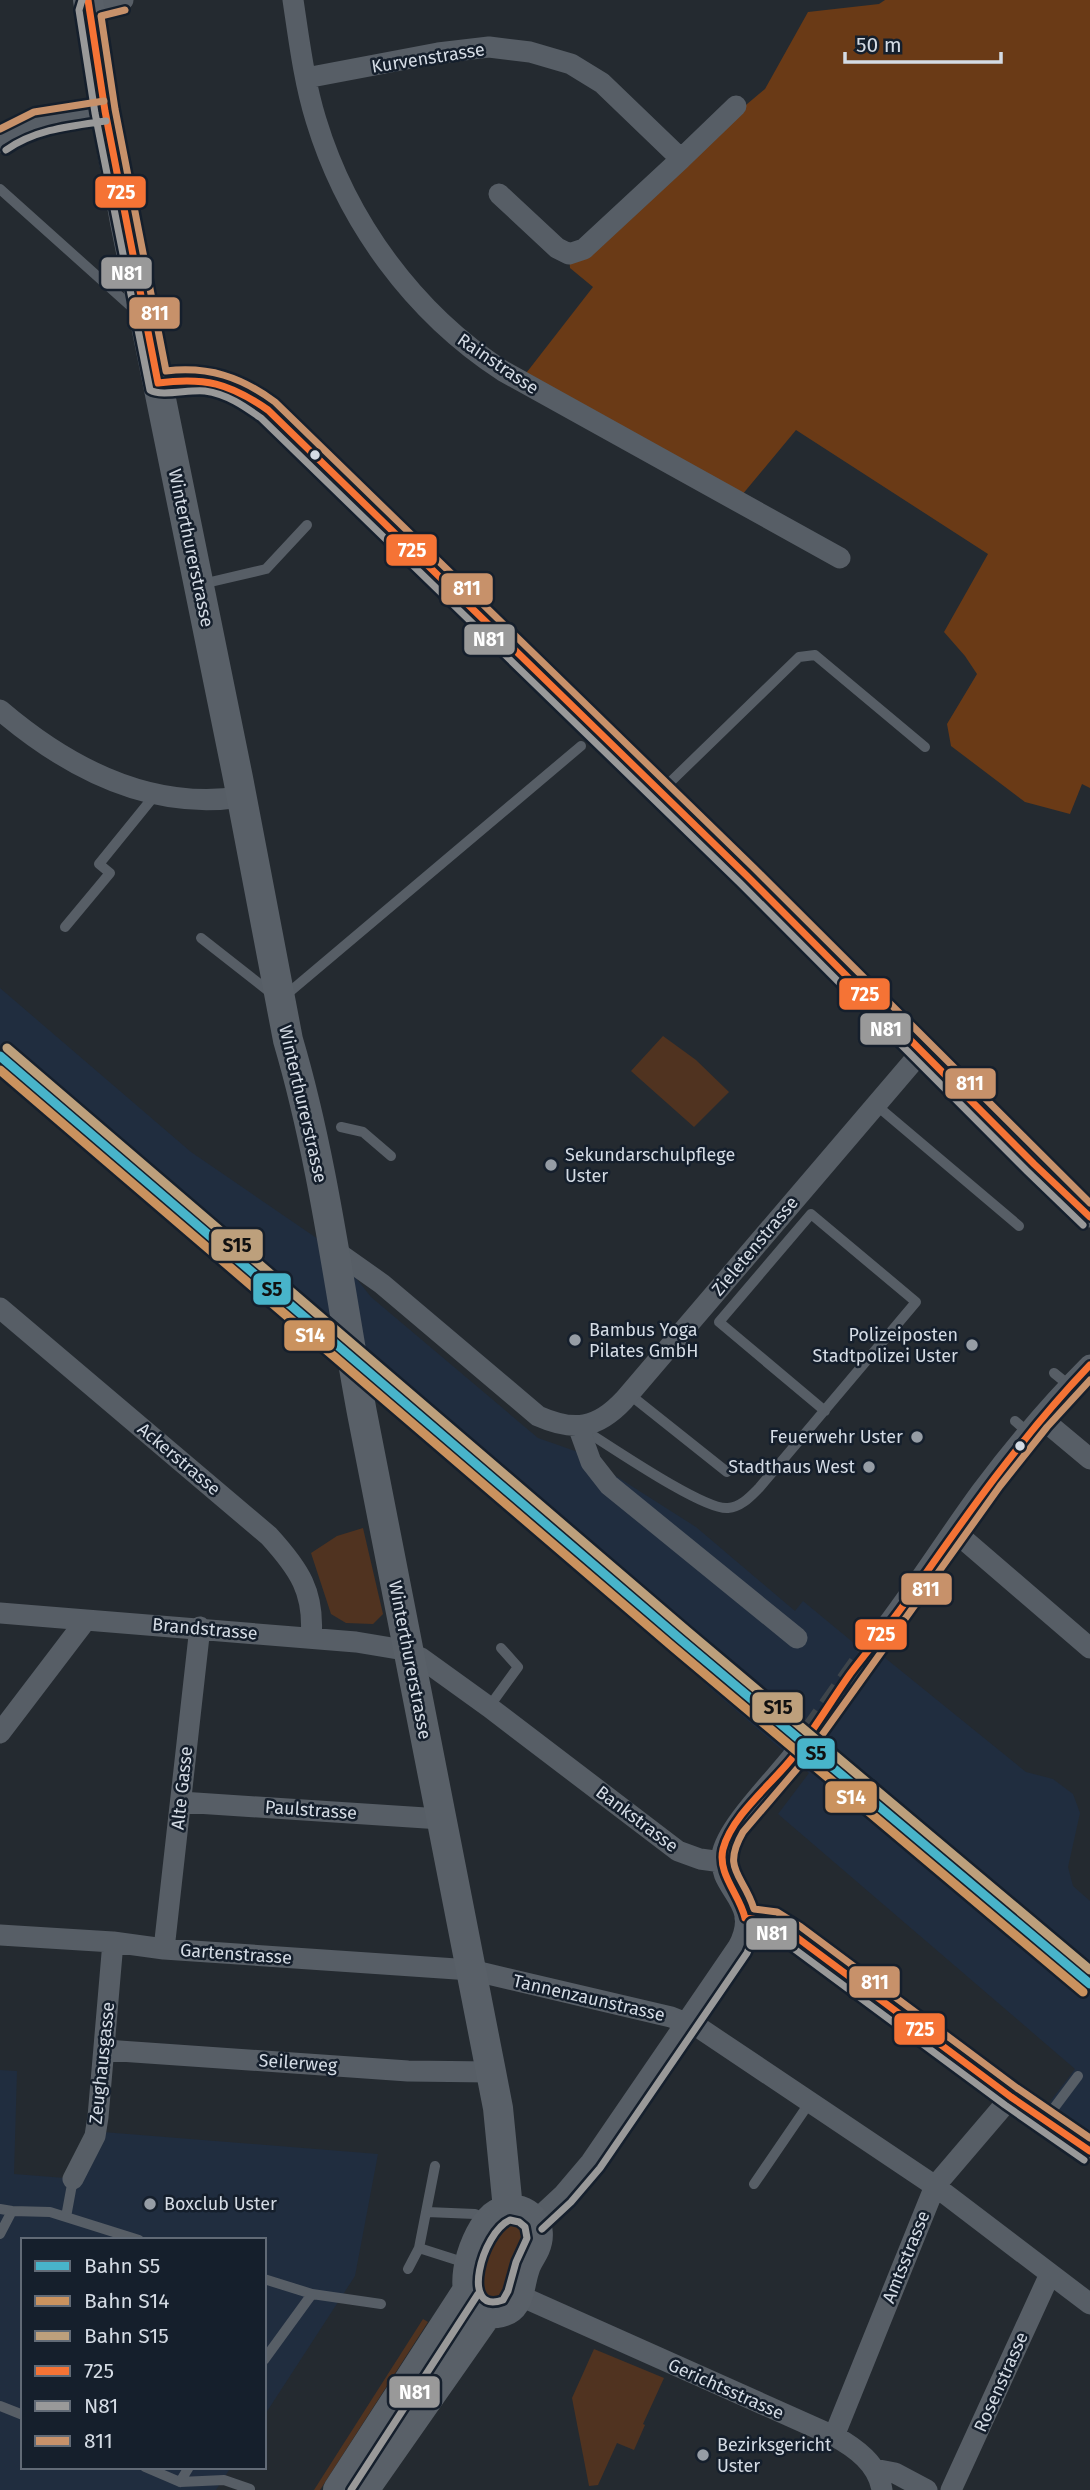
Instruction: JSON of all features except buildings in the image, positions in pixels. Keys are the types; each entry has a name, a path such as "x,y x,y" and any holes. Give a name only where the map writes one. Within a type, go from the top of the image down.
{"main road":[{"name":"Winterthurerstrasse","path":"89,4 105,111 145,318 288,1040 307,1110 408,1653 498,2108 511,2217 539,2234 525,2265 518,2295"},
{"path":"338,2490 469,2276 480,2234 511,2217"},
{"path":"469,2276 472,2301 488,2313 499,2314 510,2308 518,2295"},
{"path":"364,2490 488,2313"}],"street":[{"path":"89,4 123,0"},
{"name":"Rainstrasse","path":"293,0 315,117 342,187 361,222 394,271 450,331 484,359 520,382 839,558"},
{"name":"Kurvenstrasse","path":"306,78 438,53 489,47 530,52 571,64 602,83 681,159"},
{"path":"499,194 557,248 569,254 584,249 736,106"},
{"path":"0,142 22,127 42,121 105,111"},
{"path":"158,383 200,380 235,387 268,410 1090,1217"},
{"path":"0,709 34,738 71,762 115,783 155,795 195,800 242,797"},
{"name":"Zieletenstrasse","path":"578,1426 604,1418 629,1394 922,1051"},
{"path":"334,1250 382,1284 529,1410 551,1422 578,1426 592,1462 609,1485 797,1638"},
{"name":"Ackerstrasse","path":"0,1308 269,1536 293,1562 303,1579 311,1610 311,1638"},
{"path":"869,1649 903,1606 1028,1424 1062,1380 1090,1365"},
{"path":"1028,1424 1090,1459"},
{"path":"954,1531 1090,1648"},
{"name":"Brandstrasse","path":"0,1613 200,1627 372,1644 408,1653"},
{"path":"0,1733 86,1620"},
{"name":"Alte Gasse","path":"164,1949 200,1627"},
{"name":"Bankstrasse","path":"408,1653 430,1664 489,1707 678,1851 700,1859 722,1862"},
{"path":"511,2217 563,2195 591,2162 738,1947 745,1931 745,1918 743,1905 725,1875 723,1849 731,1832 792,1757"},
{"name":"Paulstrasse","path":"181,1802 441,1819"},
{"path":"745,1918 773,1923 795,1936 1090,2151"},
{"name":"Gartenstrasse","path":"0,1935 471,1970"},
{"name":"Zeughausgasse","path":"73,2179 94,2136 105,2050 113,1942"},
{"name":"Tannenzaunstrasse","path":"471,1970 671,2017 701,2029 935,2186 1090,2304"},
{"name":"Seilerweg","path":"105,2050 408,2071 491,2073"},
{"name":"Amtsstrasse","path":"834,2436 935,2186 1011,2096"},
{"name":"Rosenstrasse","path":"950,2490 1050,2274"},
{"name":"Gerichtsstrasse","path":"518,2295 834,2436 863,2455 874,2469 900,2475 927,2490"},
{"path":"874,2469 882,2490"}],"lane":[{"path":"0,189 145,318"},
{"path":"199,584 266,569 307,525"},
{"path":"660,792 799,657 815,654 925,747"},
{"path":"201,938 280,1000 581,746"},
{"path":"65,926 110,873 99,864 155,795"},
{"path":"876,1105 1019,1226"},
{"path":"341,1127 363,1132 391,1156"},
{"path":"578,1426 694,1498 715,1507 736,1506 751,1496 825,1410 916,1302 811,1214 719,1322 825,1410"},
{"path":"629,1394 727,1472"},
{"path":"489,1707 518,1667 501,1648"},
{"path":"1045,2120 1078,2076"},
{"path":"754,2184 810,2102"},
{"path":"408,2269 419,2248 435,2166"},
{"path":"66,2217 73,2179"},
{"path":"0,2209 50,2212 133,2238"},
{"path":"0,2234 12,2211"},
{"path":"426,2212 511,2217"},
{"path":"419,2248 454,2258 469,2276"},
{"path":"266,2280 312,2294 381,2304"},
{"path":"266,2357 312,2294"},
{"path":"0,2406 21,2415"},
{"path":"150,2469 180,2482 224,2480 250,2489"},
{"path":"180,2482 188,2469"}],"shaded area":[{"path":"885,0 1090,0 1090,788 1082,784 1070,814 1025,802 951,746 947,724 977,674 944,632 988,554 796,430 737,501 520,381 593,287 570,268 569,254 765,89 808,12 879,4"},
{"path":"0,988 191,1152 334,1250 371,1297 538,1438 578,1452 696,1527 795,1611 803,1601 855,1644 863,1640 1026,1772 1053,1779 1073,1794 1080,1813 1068,1867 1073,1886 1090,1901 1090,2138 1046,2107 1075,2069 778,1814 809,1773 705,1684 710,1677 0,1071"},
{"path":"663,1036 696,1060 729,1092 694,1127 631,1071"},
{"path":"363,1528 383,1614 373,1624 346,1623 331,1614 311,1553 337,1536"},
{"path":"0,2070 17,2071 14,2174 78,2179 103,2132 378,2154 355,2276 266,2413 266,2238 21,2238 21,2469 230,2469 216,2490 0,2490"},
{"path":"508,2219 527,2227 509,2287 495,2303 480,2294 486,2244"},
{"path":"423,2319 428,2322 320,2490 314,2490"},
{"path":"594,2349 664,2378 634,2450 617,2443 598,2485 589,2486 572,2398"}],"tunnel":[{"path":"792,1757 869,1649"}],"rail line":[{"name":"S15","path":"7,1048 687,1631 1090,1970"},
{"name":"S5","path":"0,1056 680,1639 1090,1984"},
{"name":"S14","path":"0,1070 673,1647 1083,1992"}],"transit line":[{"name":"N81","path":"82,0 79,10 95,113 150,390 161,393 199,391 221,395 261,418 740,883 1083,1225"},
{"name":"725","path":"88,0 105,111 158,383"},
{"name":"811","path":"125,10 101,16 115,109 166,371 196,370 224,375 250,386 275,402 754,868 1090,1203"},
{"name":"811","path":"0,129 34,112 104,101"},
{"name":"N81","path":"6,150 42,133 106,121"},
{"name":"725","path":"158,383 190,381 216,384 241,394 268,410 747,876 1090,1217"},
{"name":"725","path":"745,1918 726,1876 722,1858 723,1849 735,1824 801,1747 850,1674 1016,1450 1090,1365"},
{"name":"811","path":"1090,1380 1047,1427 1000,1486 802,1763 743,1832 734,1855 736,1872 754,1909 777,1912 801,1927 1017,2088 1090,2138"},
{"name":"725","path":"745,1918 773,1922 795,1936 1011,2097 1090,2151"},
{"name":"N81","path":"542,2229 571,2202 600,2168 747,1953 756,1930 769,1932 789,1945 1084,2160"},
{"name":"N81","path":"510,2220 525,2227 527,2238 503,2300 490,2302 482,2296 478,2285 480,2270 491,2240 510,2220"},
{"name":"N81","path":"351,2490 478,2294"}],"place":[{"name":"Sekundarschulpflege Uster","path":"551,1165"},
{"name":"Bambus Yoga Pilates GmbH","path":"575,1340"},
{"name":"Polizeiposten Stadtpolizei Uster","path":"972,1345"},
{"name":"Feuerwehr Uster","path":"917,1437"},
{"name":"Stadthaus West","path":"869,1467"},
{"name":"Boxclub Uster","path":"150,2204"},
{"name":"Bezirksgericht Uster","path":"703,2455"}]}
